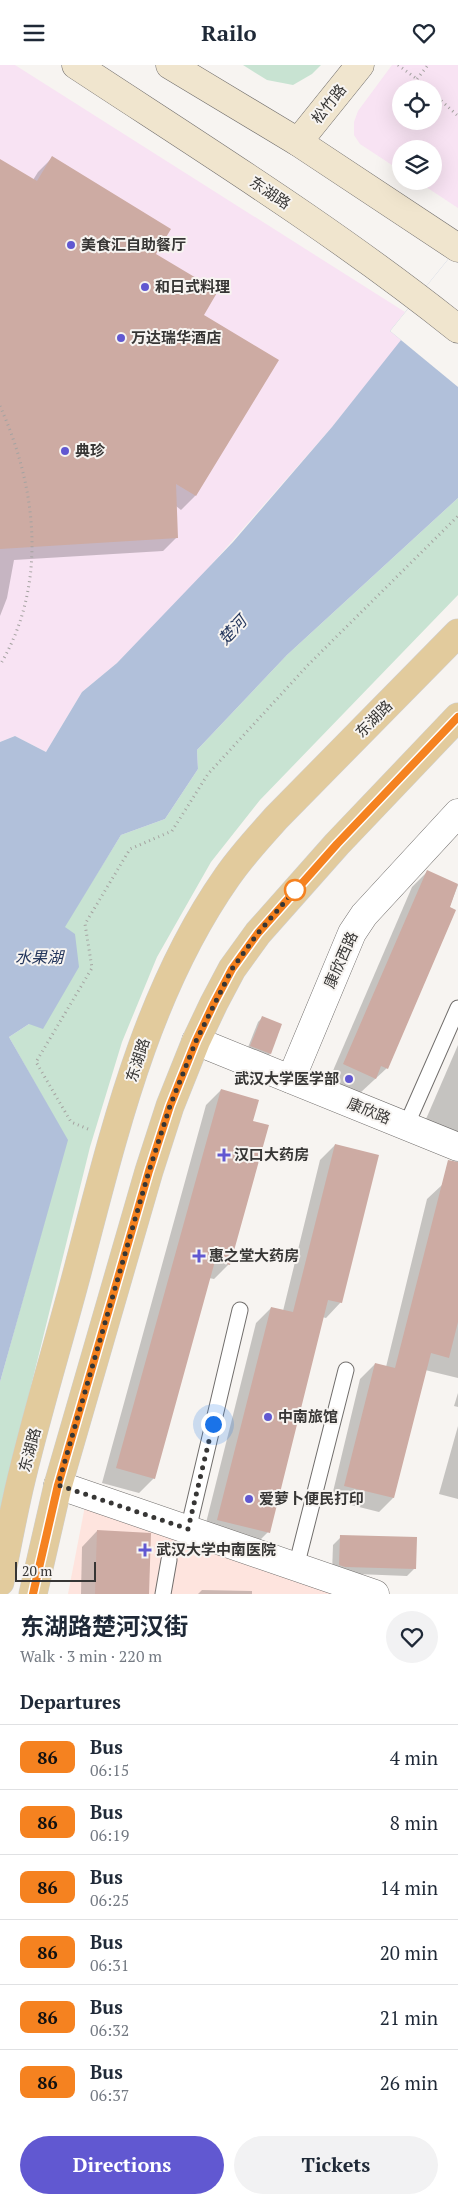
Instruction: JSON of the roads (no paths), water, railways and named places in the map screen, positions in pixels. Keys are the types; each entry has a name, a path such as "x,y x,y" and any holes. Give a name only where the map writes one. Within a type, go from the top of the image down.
{"main road":[{"name":"东湖路","path":"76,65 374,264 418,296 458,329"},
{"path":"170,65 298,142 458,248"},
{"name":"松竹路","path":"298,142 360,65"},
{"name":"东湖路","path":"0,1582 19,1488 113,1138 142,1047 157,1007 179,958 227,876 277,817 458,633"},
{"path":"33,1594 58,1485 149,1171 170,1106 196,1041 232,969 258,933 337,844 458,717"}],"street":[{"name":"康欣西路","path":"291,1079 352,933 364,915 458,813"},
{"name":"康欣路","path":"196,1041 458,1147"},
{"path":"58,1485 375,1594"}],"lane":[{"path":"406,1127 458,1008"},
{"path":"188,1529 240,1310"},
{"path":"296,1567 346,1369"},
{"path":"163,1594 169,1560"}],"water":[{"path":"458,247 458,498 287,655 197,750 198,769 165,819 121,835 65,927 75,934 79,967 43,1029 29,1024 9,1037 68,1140 0,1382 0,742 15,736 46,752 82,692 117,663 233,542 332,427 401,340 390,331"}],"place":[{"name":"美食汇自助餐厅","path":"71,245"},
{"name":"和日式料理","path":"145,287"},
{"name":"万达瑞华酒店","path":"121,338"},
{"name":"典珍","path":"65,451"},
{"name":"武汉大学医学部","path":"349,1079"},
{"name":"汉口大药房","path":"224,1155"},
{"name":"惠之堂大药房","path":"199,1256"},
{"name":"中南旅馆","path":"268,1417"},
{"name":"爱萝卜便民打印","path":"249,1499"},
{"name":"武汉大学中南医院","path":"145,1550"}],"water label":[{"name":"楚河","path":"232,630"},
{"name":"水果湖","path":"39,957"}]}
